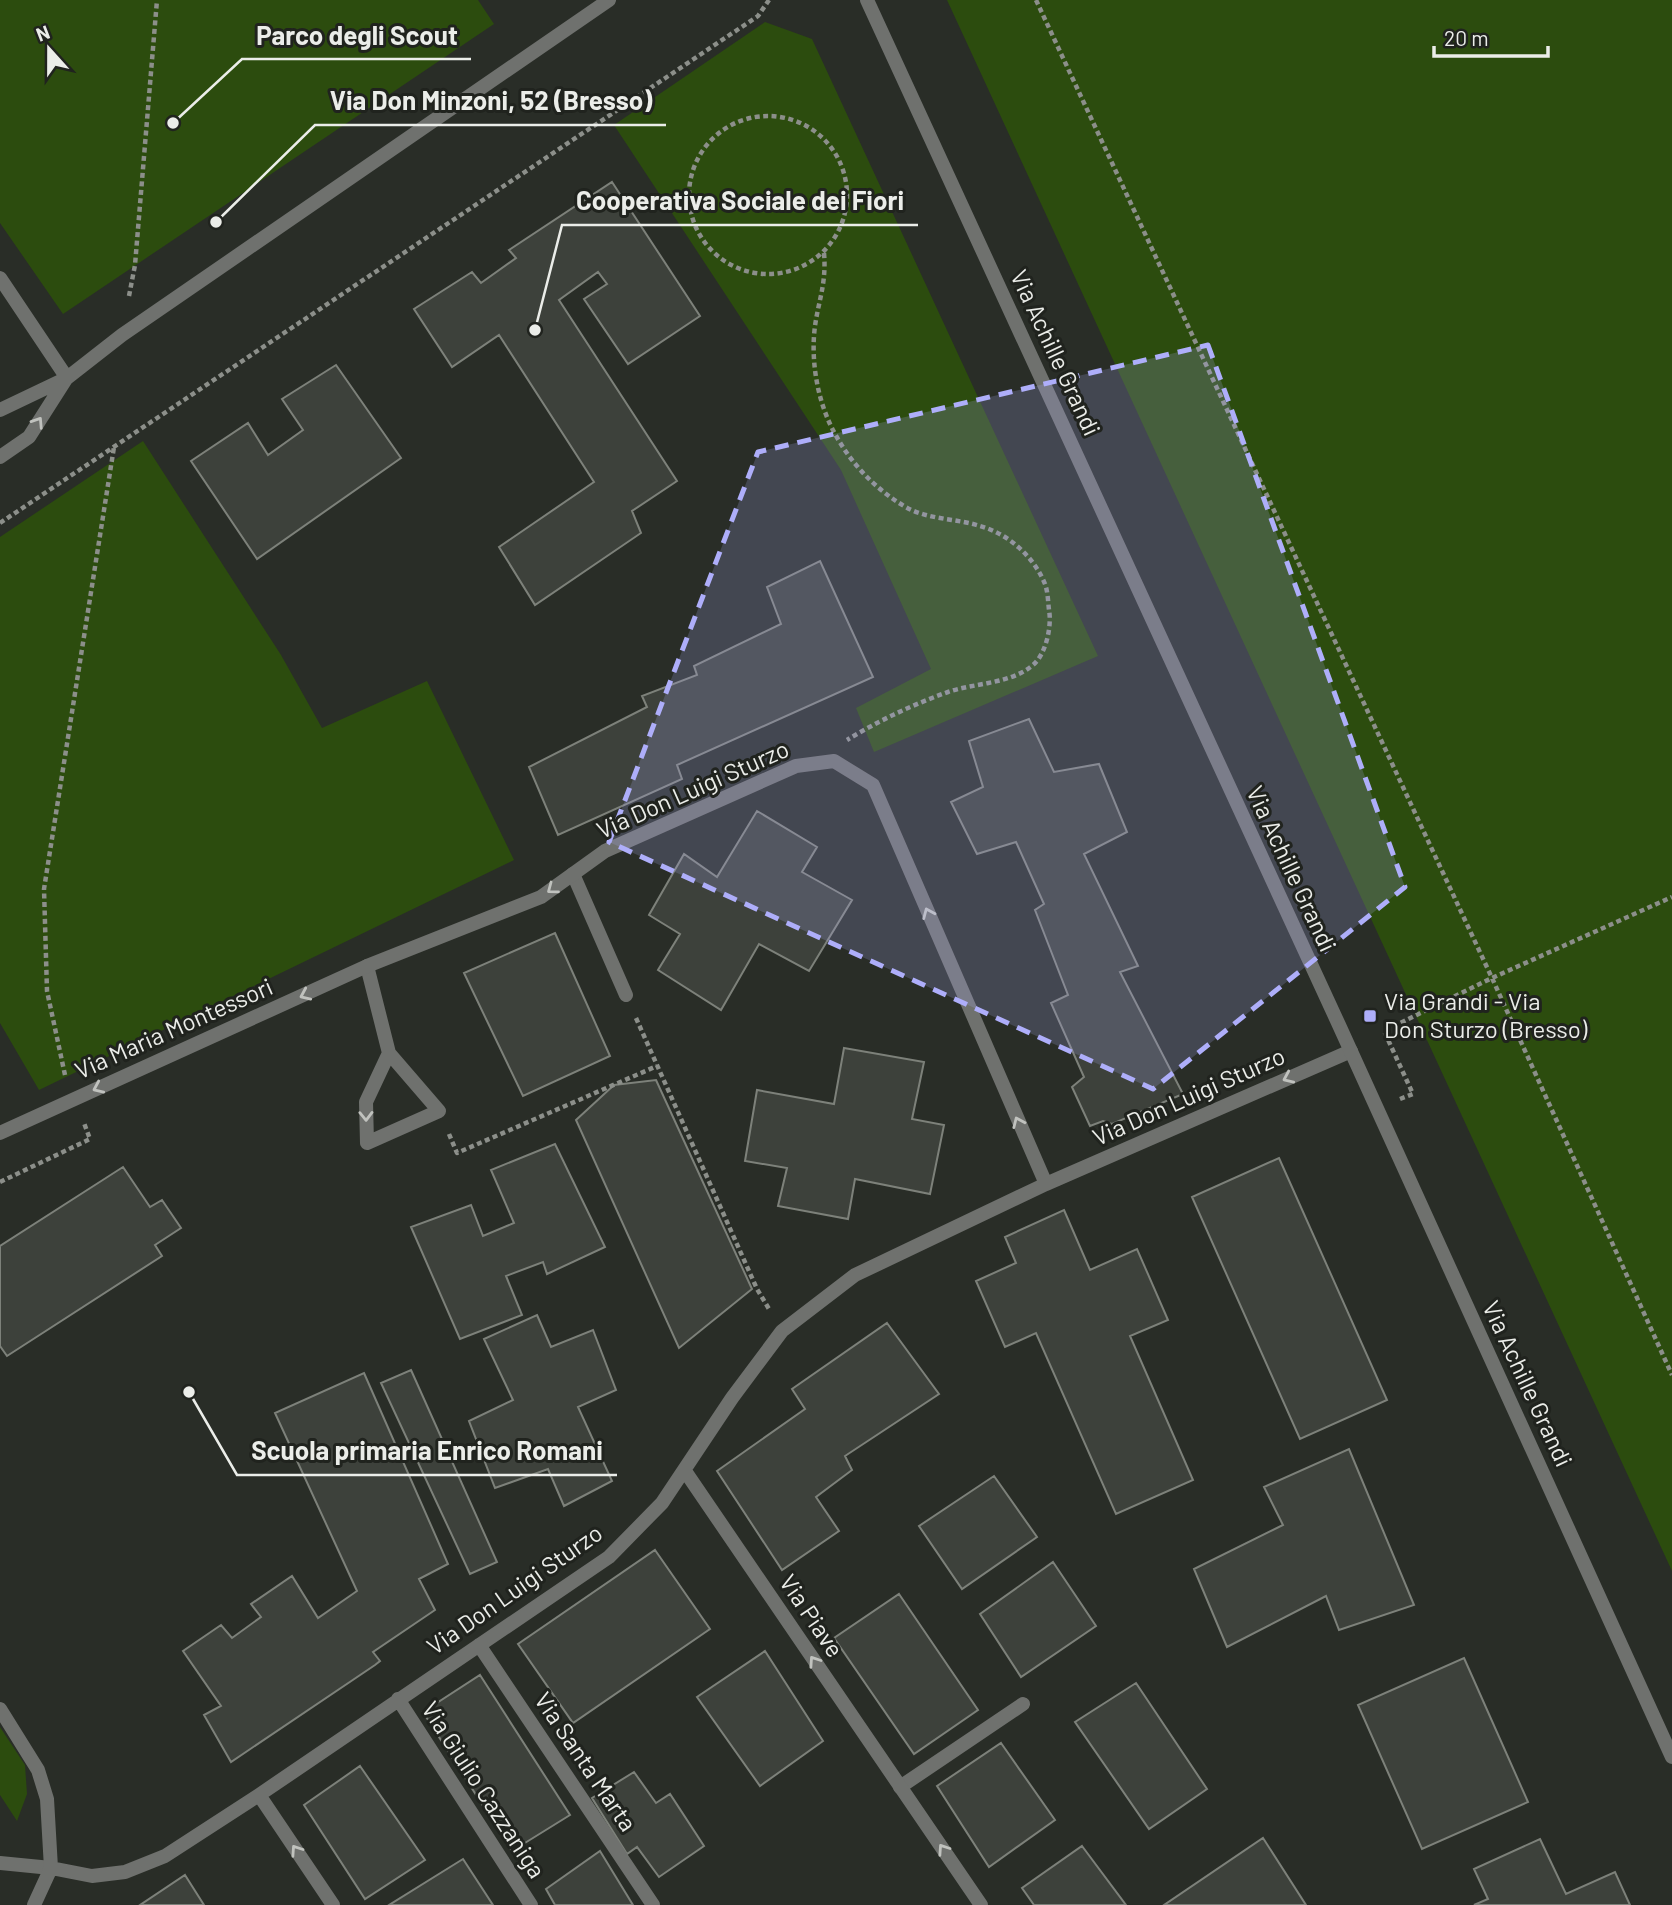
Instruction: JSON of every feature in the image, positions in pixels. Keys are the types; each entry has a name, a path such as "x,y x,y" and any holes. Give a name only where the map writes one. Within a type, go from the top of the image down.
{"street":[{"path":"0,411 67,378 122,335 609,0"},
{"name":"Via Achille Grandi","path":"867,0 1672,1757"},
{"path":"0,278 67,378"},
{"path":"0,457 29,437 67,378"},
{"path":"834,761 873,785 1046,1184"},
{"name":"Via Don Luigi Sturzo","path":"367,966 541,897 605,850 796,766 834,761"},
{"path":"573,874 626,995"},
{"path":"367,966 389,1053 439,1111 367,1143 366,1102 389,1053"},
{"name":"Via Maria Montessori","path":"0,1133 367,966"},
{"name":"Via Don Luigi Sturzo","path":"0,1863 51,1868 92,1877 125,1872 165,1856 609,1557 663,1503 732,1398 782,1331 855,1275 1046,1184 1350,1051"},
{"name":"Via Piave","path":"685,1471 981,1905"},
{"name":"Via Santa Marta","path":"479,1645 653,1905"},
{"name":"Via Giulio Cazzaniga","path":"398,1699 531,1905"},
{"path":"900,1787 1023,1704"},
{"path":"0,1709 38,1770 47,1799 51,1868 34,1905"},
{"path":"259,1795 333,1905"}],"path":[{"path":"122,335 135,265 157,0"},
{"path":"0,523 758,16 769,0"},
{"path":"1036,0 1492,978 1672,1375"},
{"path":"824,253 802,267 776,274 750,273 726,263 706,246 693,223 688,197 692,171 704,148 722,130 746,118 772,115 799,121 821,135 838,155 847,180 848,206 839,231 824,253 826,273 814,335 816,380 830,424 853,461 877,488 907,508 938,519 981,526 1007,538 1032,559 1046,586 1050,617 1045,644 1034,664 1007,678 947,692 865,729 847,740 834,761"},
{"path":"0,1182 90,1139 65,1075 47,991 44,889 114,447"},
{"path":"1376,1108 1413,1094 1384,1031 1492,978 1672,897"},
{"path":"626,995 757,1289 782,1331"},
{"path":"439,1111 457,1153 657,1066"}],"highlighted area":[{"path":"1208,345 1405,887 1153,1089 609,842 758,452"}],"green space":[{"path":"0,0 478,0 494,24 63,314 0,223"},
{"path":"947,0 1672,0 1672,1571"},
{"path":"765,22 812,39 1098,656 874,752 856,708 931,669 841,470 614,125"},
{"path":"143,441 281,655 322,728 427,681 514,860 39,1090 0,1023 0,537"},
{"path":"0,1727 25,1765 27,1794 17,1821 0,1795"}],"building":[{"path":"612,182 700,316 628,364 584,299 607,284 598,272 559,300 677,481 632,511 641,533 535,605 499,547 594,482 499,335 452,367 414,309 472,272 481,283 516,258 509,250"},
{"path":"336,365 401,458 257,559 191,461 248,423 268,455 303,430 282,399"},
{"path":"820,561 873,677 677,765 682,779 558,835 529,767 647,707 642,696 697,675 694,666 781,624 767,587"},
{"path":"1029,719 1054,772 1099,764 1127,832 1084,854 1138,966 1120,972 1183,1094 1112,1124 1103,1121 1090,1126 1072,1087 1084,1077 1051,1003 1068,995 1035,910 1044,904 1016,842 977,854 951,802 983,787 969,741"},
{"path":"757,811 817,847 802,872 852,900 809,971 759,944 721,1010 658,970 680,934 649,915 684,854 717,877"},
{"path":"555,933 610,1056 523,1096 464,973"},
{"path":"844,1048 924,1062 912,1119 944,1125 930,1194 855,1179 848,1219 778,1206 787,1168 745,1161 757,1090 834,1104"},
{"path":"656,1080 752,1289 679,1348 576,1120 614,1085"},
{"path":"555,1144 605,1247 547,1274 543,1262 506,1276 522,1315 460,1339 411,1227 471,1205 483,1236 514,1223 491,1170"},
{"path":"1279,1158 1387,1400 1300,1439 1192,1197"},
{"path":"123,1167 150,1207 162,1200 181,1228 155,1245 162,1256 7,1356 0,1346 0,1246"},
{"path":"1064,1210 1090,1270 1137,1249 1168,1320 1130,1336 1193,1480 1116,1514 1036,1333 1005,1347 976,1281 1016,1263 1005,1237"},
{"path":"537,1315 551,1347 593,1330 616,1390 578,1407 612,1481 564,1506 548,1469 495,1488 469,1421 513,1400 484,1339"},
{"path":"887,1323 939,1394 845,1456 852,1470 816,1497 839,1531 782,1570 717,1471 805,1409 792,1389"},
{"path":"411,1370 497,1562 470,1574 381,1383"},
{"path":"364,1373 448,1564 419,1579 435,1610 373,1652 380,1661 375,1665 231,1762 204,1715 221,1706 183,1651 221,1625 232,1638 261,1617 251,1604 292,1576 318,1618 357,1591 275,1413"},
{"path":"1349,1449 1414,1605 1339,1630 1326,1596 1227,1647 1194,1569 1283,1525 1264,1487"},
{"path":"994,1476 1037,1537 962,1589 919,1526"},
{"path":"655,1550 710,1629 573,1723 518,1644"},
{"path":"1053,1562 1096,1626 1021,1677 980,1614"},
{"path":"899,1594 978,1710 914,1754 834,1638"},
{"path":"765,1651 823,1741 760,1786 697,1697"},
{"path":"1464,1658 1528,1802 1422,1849 1358,1705"},
{"path":"480,1675 570,1815 512,1851 423,1712"},
{"path":"1136,1683 1207,1789 1149,1829 1075,1722"},
{"path":"1001,1743 1055,1820 989,1867 937,1786"},
{"path":"360,1766 425,1860 365,1899 304,1805"},
{"path":"634,1772 656,1803 670,1794 704,1846 659,1877 637,1847 627,1854 592,1798"},
{"path":"1263,1838 1306,1905 1164,1905"},
{"path":"1540,1839 1566,1894 1615,1872 1630,1905 1474,1905 1488,1899 1474,1869"},
{"path":"1082,1846 1126,1905 1034,1905 1022,1888"},
{"path":"600,1851 633,1905 555,1905 546,1889"},
{"path":"463,1859 493,1905 389,1905"},
{"path":"185,1875 204,1905 140,1905"}],"place":[{"name":"Parco degli Scout","path":"173,123"},
{"name":"Via Don Minzoni, 52 (Bresso)","path":"216,222"},
{"name":"Cooperativa Sociale dei Fiori","path":"535,330"},
{"name":"Via Grandi - Via Don Sturzo (Bresso)","path":"1370,1016"},
{"name":"Scuola primaria Enrico Romani","path":"189,1392"}]}
